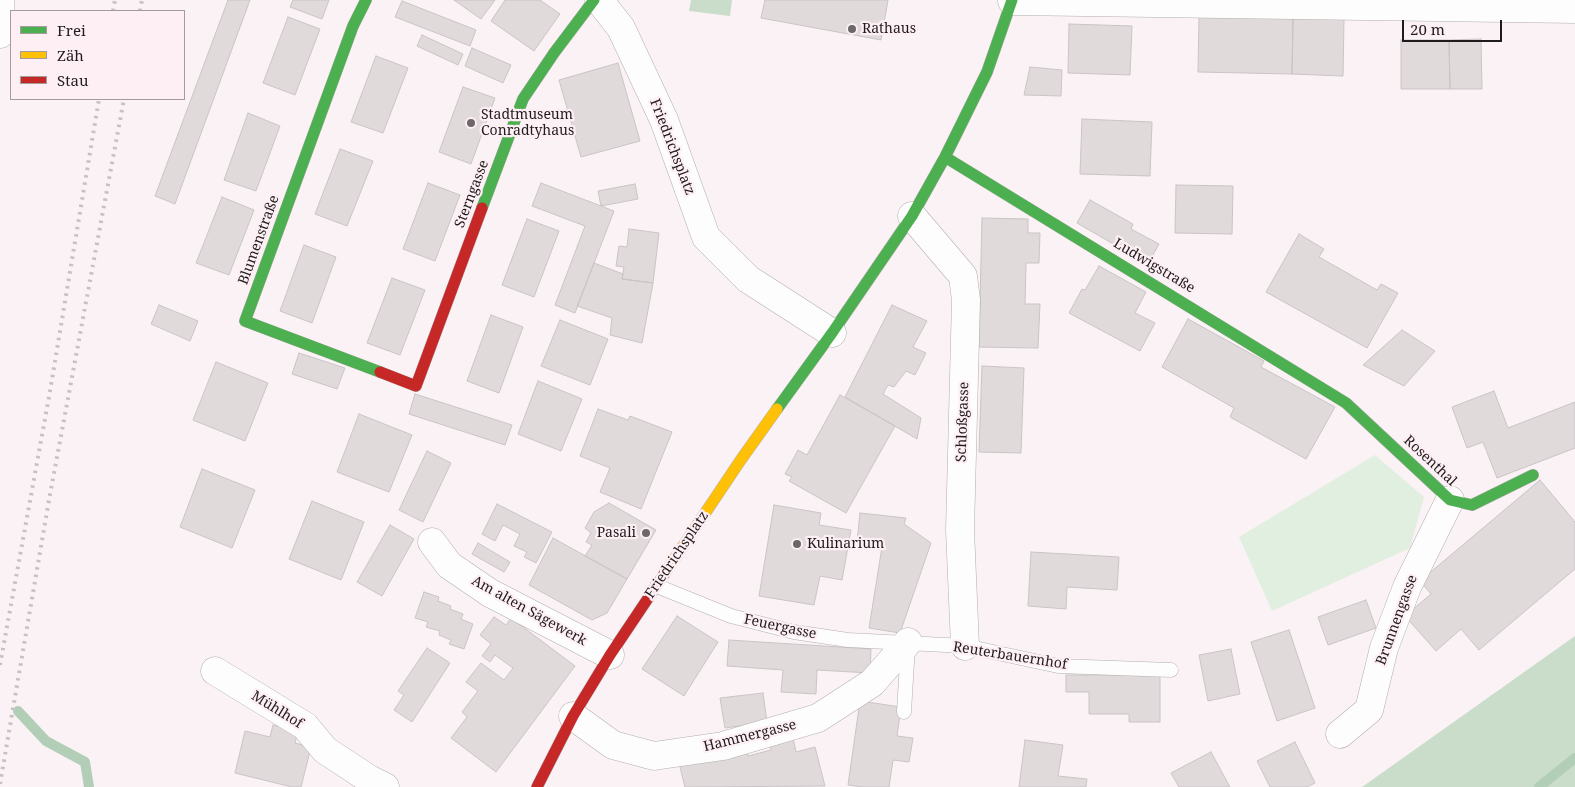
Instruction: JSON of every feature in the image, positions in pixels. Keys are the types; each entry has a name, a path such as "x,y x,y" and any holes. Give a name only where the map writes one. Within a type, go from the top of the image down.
{"street":[{"path":"0,0 0,34"},
{"name":"Blumenstraße","path":"366,0 353,26 246,321 416,386"},
{"name":"Sterngasse","path":"416,386 524,99 554,52 594,0"},
{"name":"Friedrichsplatz","path":"599,0 621,28 664,120 706,237 748,279 832,332"},
{"path":"1012,1 1575,9"},
{"name":"Friedrichsplatz","path":"537,787 573,716 610,655 740,461 912,216 945,157 987,72 1012,1"},
{"name":"Ludwigstraße","path":"945,157 1346,404"},
{"name":"Schloßgasse","path":"912,216 962,276 966,300 960,530 965,646"},
{"name":"Rosenthal","path":"1346,404 1450,500 1472,505 1532,475"},
{"name":"Brunnengasse","path":"1340,734 1369,710 1384,648 1403,596 1450,500"},
{"name":"Am alten Sägewerk","path":"432,542 449,565 490,593 610,655"},
{"name":"Hammergasse","path":"573,716 613,744 654,756 723,746 818,718 872,683 908,642"},
{"name":"Mühlhof","path":"214,671 306,726 325,750 385,787"}],"lane":[{"name":"Feuergasse","path":"657,586 731,616 794,632 848,640 908,642"},
{"name":"Reuterbauernhof","path":"908,642 965,646 1058,666 1171,670"},
{"path":"904,712 908,642"}],"green space":[{"path":"691,0 732,0 730,16 689,11"},
{"path":"1375,455 1424,497 1410,548 1272,611 1239,537"},
{"path":"1575,636 1575,787 1362,787"}],"building":[{"path":"228,0 250,0 175,204 155,196"},
{"path":"293,0 329,0 322,19 290,7"},
{"path":"454,0 495,0 481,19"},
{"path":"505,0 540,0 560,14 534,51 491,21"},
{"name":"Rathaus","path":"765,0 888,0 881,40 761,18"},
{"path":"402,1 476,30 470,46 395,17"},
{"path":"288,17 320,29 295,95 263,83"},
{"path":"1199,17 1293,18 1292,74 1198,72"},
{"path":"1293,18 1344,19 1343,76 1292,74"},
{"path":"1069,24 1132,26 1130,75 1068,73"},
{"path":"422,35 463,54 458,65 417,46"},
{"path":"1481,39 1482,89 1450,89 1449,40"},
{"path":"1401,40 1449,40 1450,89 1401,89"},
{"path":"472,48 511,65 503,83 465,66"},
{"path":"376,56 408,68 383,133 351,122"},
{"path":"618,63 640,141 581,157 559,80"},
{"path":"1030,67 1062,70 1061,96 1024,95"},
{"path":"463,87 495,98 471,164 439,152"},
{"path":"248,113 280,126 256,191 224,180"},
{"path":"1082,119 1152,122 1150,176 1080,174"},
{"path":"340,149 373,161 347,226 315,214"},
{"path":"428,183 460,195 435,261 403,249"},
{"path":"541,183 614,211 575,313 555,305 585,226 532,206"},
{"path":"635,184 638,199 601,206 598,191"},
{"path":"1176,185 1233,186 1232,234 1175,233"},
{"path":"222,197 254,210 229,275 196,263"},
{"path":"1090,200 1133,224 1131,229 1159,244 1148,264 1077,223"},
{"path":"982,218 1028,219 1028,233 1040,233 1039,263 1026,263 1025,304 1040,304 1038,348 979,347"},
{"path":"527,219 559,231 534,297 502,285"},
{"path":"629,229 659,233 653,283 622,279 624,267 616,266 619,246 627,247"},
{"path":"1299,234 1324,249 1319,257 1377,290 1381,284 1398,293 1367,348 1266,292"},
{"path":"304,245 336,257 312,323 280,311"},
{"path":"594,263 623,274 622,279 653,283 642,343 610,335 612,318 577,306"},
{"path":"1099,266 1146,292 1135,313 1155,323 1140,351 1069,313 1082,289 1085,290"},
{"path":"392,278 425,290 400,355 367,343"},
{"path":"159,305 198,321 190,341 151,324"},
{"path":"892,305 927,321 913,347 926,353 915,375 906,371 894,387 888,385 883,394 921,418 917,439 845,397"},
{"path":"491,315 523,327 499,393 467,381"},
{"path":"1188,319 1264,361 1261,367 1335,407 1306,459 1230,417 1234,408 1162,367"},
{"path":"560,320 608,339 590,385 541,366"},
{"path":"1402,330 1435,351 1404,386 1363,365"},
{"path":"299,353 345,368 337,389 292,374"},
{"path":"216,362 268,383 245,441 193,420"},
{"path":"982,366 1024,368 1021,453 979,452"},
{"path":"538,381 582,399 561,451 518,434"},
{"path":"1494,391 1508,428 1575,402 1575,448 1497,478 1483,442 1467,448 1452,407"},
{"path":"415,394 512,425 505,445 409,414"},
{"path":"840,395 895,426 846,513 789,481 792,477 785,474 798,450 807,455"},
{"path":"598,409 628,420 630,416 672,432 641,509 600,492 610,468 580,456"},
{"path":"359,414 412,435 389,492 337,472"},
{"path":"427,451 451,463 423,522 399,510"},
{"path":"202,469 255,490 232,548 180,527"},
{"path":"1540,480 1575,522 1575,569 1479,650 1461,629 1436,651 1405,616 1431,594 1420,581"},
{"path":"312,501 364,522 341,580 289,559"},
{"path":"609,503 656,530 627,579 585,556 592,545 586,542 591,533 585,528 594,512"},
{"path":"497,504 552,532 536,563 524,557 527,552 514,546 520,534 503,525 495,541 482,534"},
{"path":"774,505 821,513 819,525 851,530 842,580 820,576 814,605 759,596"},
{"path":"860,513 906,518 904,524 931,543 900,633 869,628 882,547 857,542"},
{"path":"390,525 414,539 382,596 357,582"},
{"path":"553,538 627,579 607,613 592,620 529,585"},
{"path":"478,543 510,562 504,572 472,554"},
{"path":"1031,552 1119,557 1117,590 1067,587 1066,609 1028,606"},
{"path":"424,592 439,597 438,601 451,606 450,609 463,614 461,619 473,624 464,649 449,644 451,640 439,635 440,631 426,627 428,622 415,618"},
{"path":"1366,600 1376,628 1328,645 1318,617"},
{"path":"677,616 718,642 684,696 642,669"},
{"path":"494,617 506,625 511,618 575,666 496,772 451,738 467,717 462,712 478,691 466,682 481,663 504,680 513,668 495,655 490,662 482,656 491,644 480,635"},
{"path":"1289,630 1315,708 1277,721 1251,642"},
{"path":"729,640 871,649 870,673 817,670 816,694 781,692 783,670 727,666"},
{"path":"427,648 450,663 412,722 394,710 404,695 398,691"},
{"path":"1231,649 1240,694 1208,701 1199,655"},
{"path":"1066,675 1160,675 1160,722 1129,722 1129,714 1089,714 1089,692 1066,692"},
{"path":"763,693 767,722 725,728 720,698"},
{"path":"860,701 901,707 897,736 913,738 909,762 893,760 889,787 848,785"},
{"path":"273,725 298,731 295,743 311,747 301,787 292,787 235,773 245,731 270,737"},
{"path":"792,733 796,752 815,747 825,786 685,787 679,763 745,745 748,756 771,750 768,739"},
{"path":"1025,740 1063,745 1058,776 1087,779 1086,787 1019,787"},
{"path":"1295,742 1315,783 1307,787 1270,787 1257,761"},
{"path":"1211,752 1230,787 1179,787 1171,773"}],"waterway":[{"path":"18,711 46,741 85,762 89,787"},
{"path":"1539,787 1575,758"}],"railway":[{"path":"113,10 115,0"},
{"path":"140,10 142,0"},
{"path":"0,665 49,397 99,100"},
{"path":"0,784 49,500 124,100"}],"traffic: fast":[{"path":"366,0 353,26 245,321 380,372"},
{"path":"482,208 523,99 554,53 594,0"},
{"path":"777,409 832,333 912,216 945,157 987,72 1012,0"},
{"path":"945,157 1346,403 1450,500 1472,505 1533,475"}],"traffic: slow":[{"path":"665,573 777,409"}],"traffic: jam":[{"path":"380,372 416,386 482,208"},
{"path":"537,787 573,716 610,655 665,573"}],"place":[{"name":"Rathaus","path":"852,29"},
{"name":"Stadtmuseum Conradtyhaus","path":"471,123"},
{"name":"Pasali","path":"646,533"},
{"name":"Kulinarium","path":"797,544"}]}
